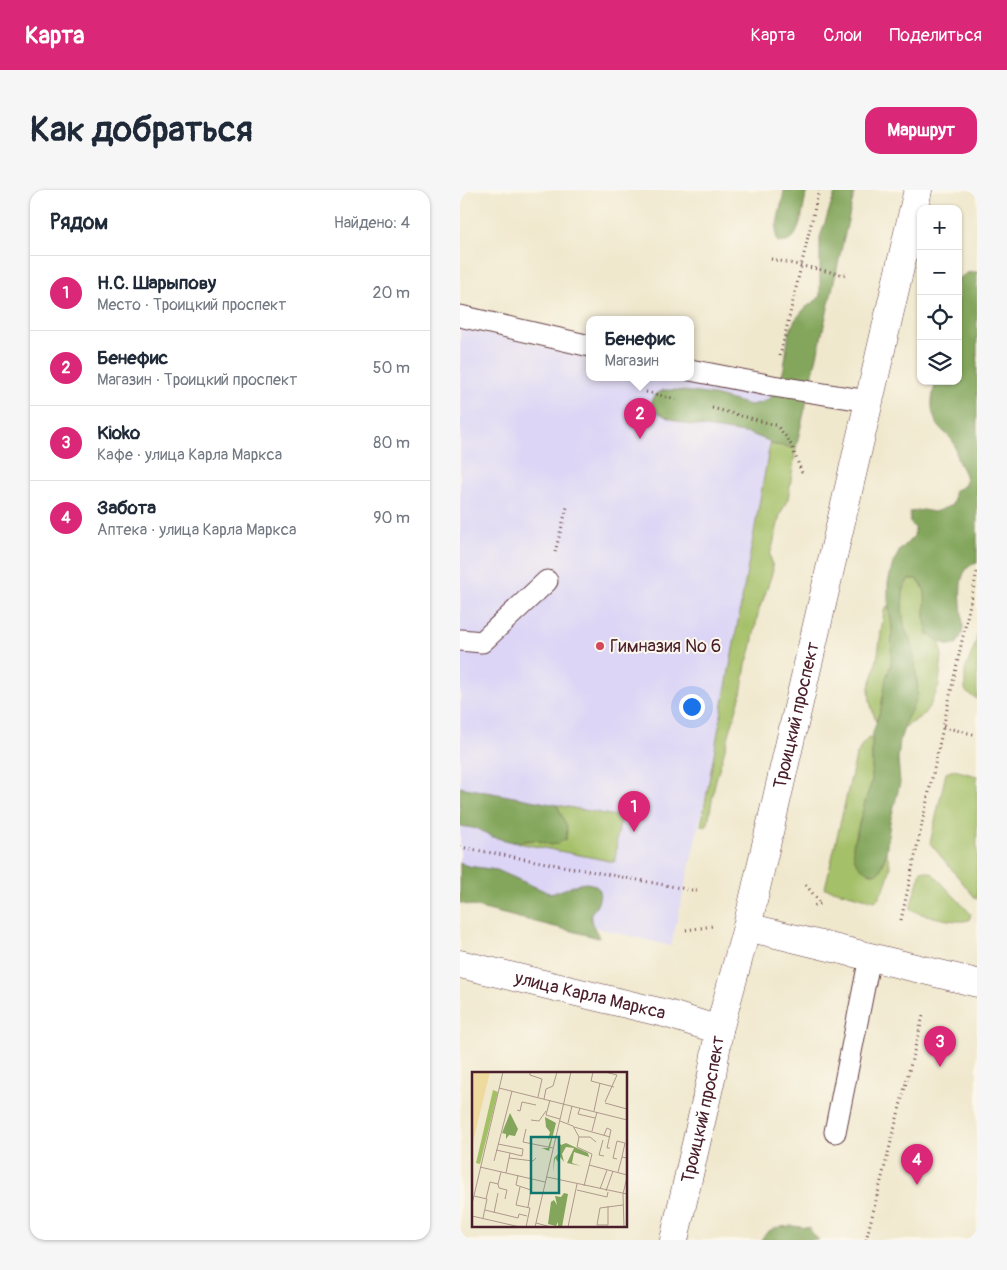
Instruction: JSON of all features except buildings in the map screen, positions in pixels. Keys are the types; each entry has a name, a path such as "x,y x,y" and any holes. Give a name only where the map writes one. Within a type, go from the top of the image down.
{"main road":[{"name":"Троицкий проспект","path":"674,1240 712,1074 719,1030 747,927 918,190"},
{"path":"747,927 977,983"},
{"name":"улица Карла Маркса","path":"460,964 668,1014 719,1030"}],"lane":[{"path":"460,316 586,345"},
{"path":"694,371 773,386 869,401"},
{"path":"460,640 482,642 547,581"},
{"path":"835,1132 870,957"}],"path":[{"path":"773,386 819,190"},
{"path":"771,259 849,276"},
{"path":"646,392 683,401"},
{"path":"711,408 776,425 789,440 802,473"},
{"path":"547,581 568,507"},
{"path":"901,920 977,572"},
{"path":"943,727 977,736"},
{"path":"460,848 697,891"},
{"path":"806,885 821,904"},
{"path":"866,1240 923,1016"}],"shaded area":[{"name":"Гимназия № 6","path":"460,328 586,354 586,381 694,381 694,379 797,399 671,946 460,894"}],"green space":[{"path":"784,190 807,190 802,217 794,237 789,241 778,242 776,231"},
{"path":"836,190 855,190 796,448 770,444 769,441 751,434 686,424 657,412 652,405 652,399 654,395 664,390 714,395 750,405 761,403 775,393 784,368 789,332 795,320 805,308 818,299 820,295 820,237"},
{"path":"977,272 977,563 969,566 964,573 961,590 963,627 962,634 956,645 946,645 928,634 925,620 925,592 916,579 909,579 904,585 902,612 905,630 910,640 915,663 918,694 905,722 900,740 898,759 900,783 890,822 886,853 880,871 874,874 864,870 858,864 854,857 853,846 872,782 872,736 891,665 892,627 888,583 893,563 900,550 914,536 915,528 910,523 910,512 923,510 934,512 952,505 954,491 965,485 965,476 958,460 954,442 937,424 934,418 932,400 936,385 962,385 962,276 967,273"},
{"path":"770,444 796,448 788,499 780,515 770,554 773,570 759,609 741,694 715,783 708,823 705,827 701,826"},
{"path":"908,579 916,579 925,592 925,620 928,634 940,642 942,655 939,686 931,704 923,715 904,728 904,722 914,705 918,687 910,640 905,630 902,612 903,592"},
{"path":"888,605 892,627 892,658 876,722 870,702 869,687 878,654 884,611"},
{"path":"977,634 977,699 967,693 965,689 965,671 976,642"},
{"path":"872,736 872,782 853,846 883,865 886,853 890,862 883,891 875,901 825,888 856,756 863,743"},
{"path":"954,770 977,776 977,900 930,843 946,773"},
{"path":"460,787 557,805 567,827 566,838 558,844 551,845 536,840 513,842 493,837 478,829 460,826"},
{"path":"557,805 621,817 615,862 513,842 534,840 556,844 566,839 567,831"},
{"path":"460,863 497,870 549,893 582,883 594,885 600,890 600,894 598,903 591,916 599,938 460,903"},
{"path":"921,871 932,873 971,914 969,920 944,919 918,913 911,909"},
{"path":"793,1226 809,1228 819,1240 761,1240 767,1232 774,1228"}],"place":[{"name":"Бенефис","path":"640,439"},
{"name":"Гимназия № 6","path":"600,646"},
{"name":"Н.С. Шарыпову","path":"634,832"},
{"name":"Kioko","path":"940,1067"},
{"name":"Забота","path":"917,1185"}]}
